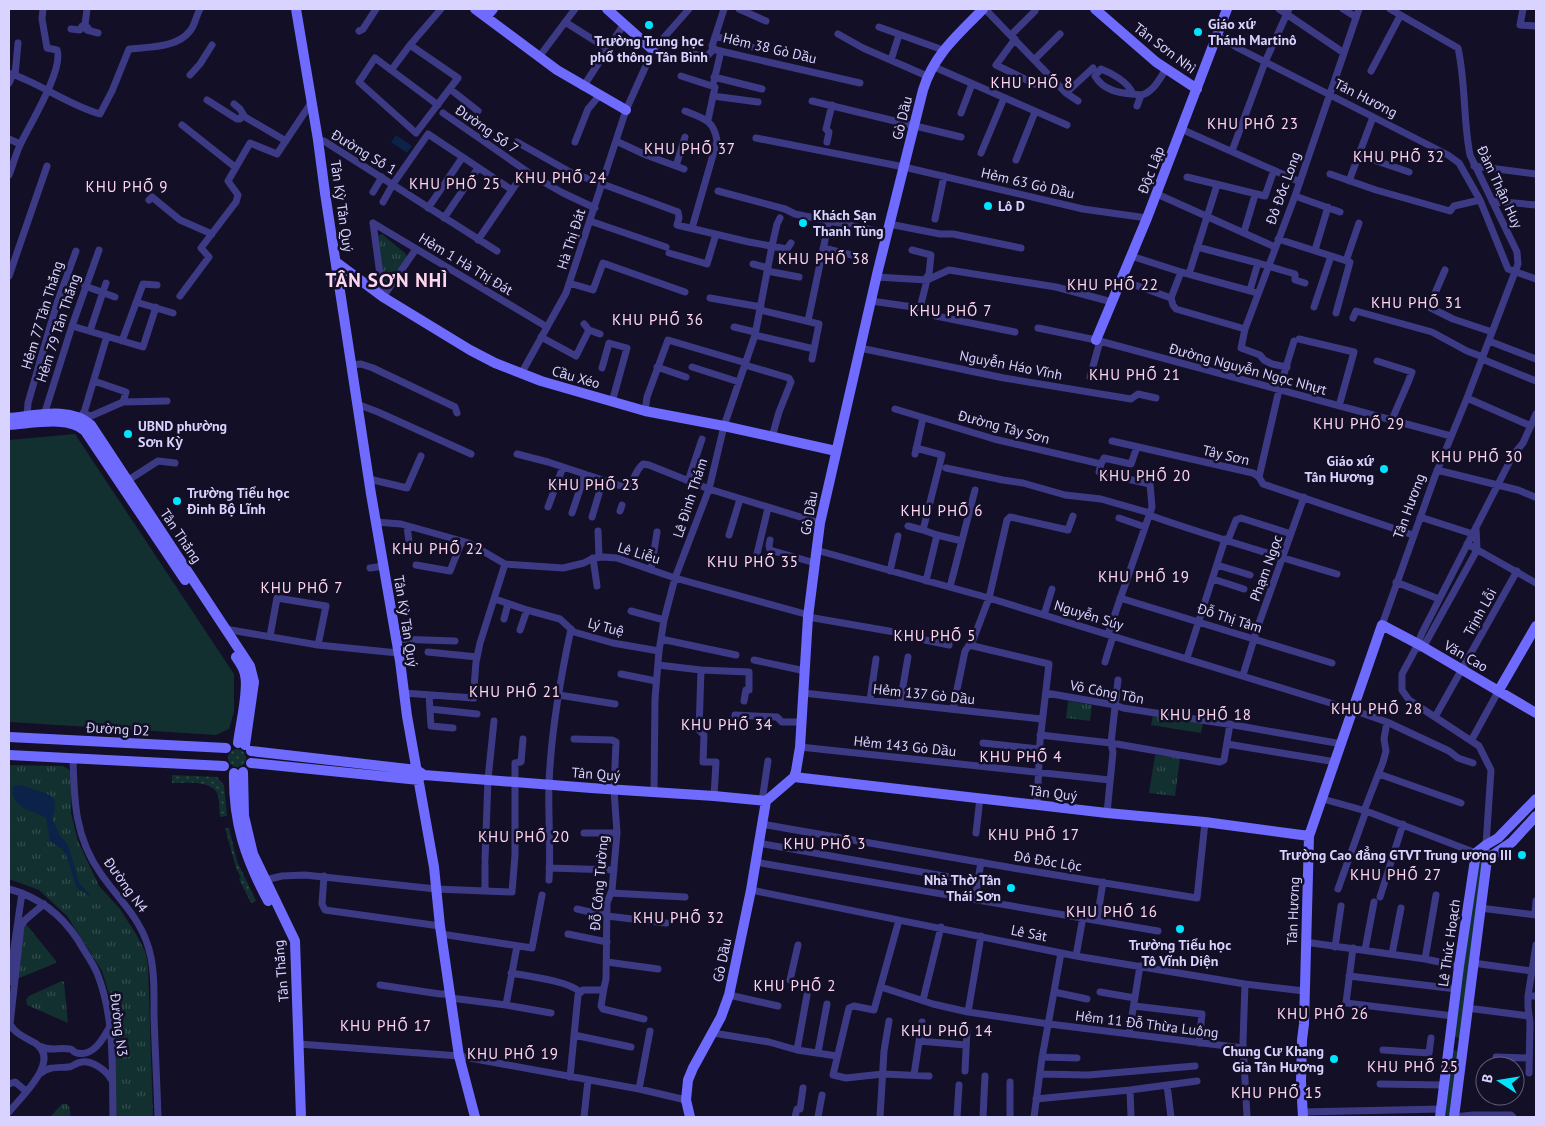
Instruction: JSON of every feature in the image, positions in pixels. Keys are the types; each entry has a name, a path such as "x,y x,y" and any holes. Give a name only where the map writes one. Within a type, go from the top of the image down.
{"street":[{"path":"9,175 20,144 52,82 59,53 57,50 47,48 42,9"},
{"path":"87,9 85,25 88,28 87,30 98,33"},
{"path":"12,74 100,114 129,49 169,44 181,39 191,30 198,9"},
{"name":"Tân Kỳ Tân Quý","path":"296,9 403,693 413,751 420,775 459,1056 475,1117"},
{"path":"359,31 363,29 376,9"},
{"path":"392,69 441,9"},
{"path":"482,12 493,9"},
{"path":"539,57 575,9"},
{"path":"608,9 653,50"},
{"name":"Hà Thị Đát","path":"522,374 570,283 626,110 653,50 689,9"},
{"name":"Hẻm 38 Gò Dầu","path":"724,9 713,48 860,83"},
{"path":"739,9 766,21"},
{"path":"984,9 1066,93 1078,101"},
{"name":"Gò Dầu","path":"794,777 800,747 809,616 820,523 876,277 914,125 930,71 943,50 984,9"},
{"name":"Tân Sơn Nhì","path":"1095,9 1166,69 1197,88"},
{"name":"Độc Lập","path":"1098,341 1112,302 1148,218 1228,9"},
{"path":"1279,9 1288,12 1344,53"},
{"path":"1343,9 1356,17"},
{"name":"Đô Đốc Long","path":"1287,367 1272,364 1264,360 1260,355 1241,348 1245,329 1274,247 1300,182 1359,9"},
{"name":"Đàm Thận Huy","path":"1390,9 1458,48 1462,67 1467,142 1470,156 1517,252 1518,264 1516,272"},
{"path":"1523,9 1520,25 1536,26"},
{"path":"1035,11 1013,37 996,65 1037,85"},
{"path":"482,12 557,70 626,110"},
{"path":"1232,151 1265,62 1288,12"},
{"path":"1371,71 1400,16"},
{"path":"565,22 608,49"},
{"path":"583,86 624,24"},
{"path":"71,29 80,30 85,25"},
{"path":"879,27 943,50"},
{"path":"838,34 891,60 972,84 1067,125"},
{"path":"1034,60 1060,34"},
{"path":"891,60 899,35"},
{"path":"715,36 752,47"},
{"name":"Tân Hương","path":"1217,36 1448,155 1459,163 1480,200 1508,270 1516,272 1413,535 1310,836 1301,1082 1303,1115"},
{"path":"9,84 18,43"},
{"path":"190,75 200,64 212,45"},
{"path":"410,45 458,78 438,105 416,133 359,82 375,58 438,105"},
{"path":"689,53 706,57 713,48"},
{"path":"708,120 713,96 714,77 721,51"},
{"path":"1066,93 1093,68"},
{"path":"1133,94 1130,88 1110,72 1101,69 1095,76 1100,84 1109,89 1125,94 1141,95"},
{"path":"1137,106 1141,95 1154,87 1166,69"},
{"path":"681,76 714,86"},
{"path":"714,77 762,88"},
{"path":"960,113 972,84"},
{"path":"450,89 478,111"},
{"path":"575,142 588,109 599,96"},
{"path":"713,96 758,102"},
{"path":"980,153 1004,98"},
{"path":"207,100 237,119 240,119 243,114"},
{"path":"812,101 961,137"},
{"path":"180,296 210,257 201,248 236,202 238,195 228,181 250,143 277,154 311,103"},
{"path":"234,104 255,124 286,141"},
{"path":"827,142 829,132 826,129 832,106"},
{"path":"685,111 708,120 715,130 717,141 692,228"},
{"path":"1016,160 1035,112"},
{"name":"Đường Số 7","path":"443,113 525,171 563,194 595,208"},
{"path":"1350,181 1373,117"},
{"path":"182,125 235,167"},
{"path":"1182,129 1300,182"},
{"path":"383,202 393,184 428,134 512,190"},
{"path":"676,166 685,137"},
{"name":"Hẻm 63 Gò Dầu","path":"756,138 904,167 1083,209 1148,218"},
{"path":"9,139 20,144"},
{"name":"Đường Số 1","path":"318,140 324,141 497,251"},
{"path":"616,141 646,155 684,169"},
{"path":"517,142 570,172 678,212 677,225 788,249 791,243"},
{"path":"1359,156 1409,172"},
{"path":"1459,163 1470,156"},
{"path":"428,208 462,158"},
{"path":"9,276 47,166"},
{"path":"1474,166 1536,174"},
{"path":"444,218 478,168"},
{"path":"1187,177 1265,196 1274,170"},
{"path":"478,240 525,171"},
{"path":"1330,174 1376,190 1450,211 1454,206 1480,200"},
{"path":"935,219 944,176"},
{"path":"373,192 382,177"},
{"path":"1189,274 1217,185"},
{"path":"718,191 785,209 795,214 829,221 888,229 953,234 1021,248"},
{"path":"1157,194 1274,247"},
{"path":"1244,232 1255,195"},
{"path":"1295,196 1340,212"},
{"path":"149,200 152,197 180,220 212,234"},
{"path":"1492,201 1536,206"},
{"path":"1315,250 1328,208"},
{"name":"Lê Đình Thám","path":"654,792 654,705 664,620 675,578 709,489 724,426 755,333 772,246 780,218"},
{"path":"590,221 707,264 716,234"},
{"path":"808,321 829,221"},
{"name":"Hẻm 1 Hà Thị Đát","path":"383,297 373,223 547,327"},
{"path":"1346,261 1358,223"},
{"path":"1278,239 1350,262 1336,313"},
{"path":"1197,247 1295,274 1295,280 1305,283"},
{"path":"823,248 856,256"},
{"path":"383,297 416,249"},
{"name":"Hẻm 79 Tân Thắng","path":"45,419 72,326 99,250"},
{"path":"912,250 931,255 929,274 920,308"},
{"name":"Hẻm 77 Tân Thắng","path":"27,417 28,403 56,306 76,251"},
{"path":"1132,256 1181,272 1258,293"},
{"path":"1314,307 1331,256"},
{"name":"Cầu Xéo","path":"336,262 383,297 470,350 522,374 646,412 724,426 836,451"},
{"path":"570,283 593,290 602,263 685,292"},
{"path":"1250,290 1258,263"},
{"path":"754,264 799,277"},
{"path":"876,277 926,280 949,270 1056,287 1112,302"},
{"path":"1444,270 1429,307 1453,319 1492,332"},
{"path":"1181,272 1171,298 1176,309 1245,329"},
{"path":"1516,272 1536,279"},
{"path":"1121,280 1171,298"},
{"path":"90,331 106,283"},
{"path":"122,341 143,284 157,285"},
{"path":"85,286 115,297"},
{"path":"710,298 819,324 812,359"},
{"path":"871,301 920,308 1015,332"},
{"path":"136,302 173,313"},
{"path":"72,326 143,347 156,307"},
{"path":"1353,318 1356,310 1432,332 1467,351 1536,381"},
{"path":"734,326 814,349"},
{"path":"541,337 576,356 586,327 600,334"},
{"name":"Đường Nguyễn Ngọc Nhựt","path":"1038,328 1098,341 1451,436"},
{"path":"82,419 107,336"},
{"path":"646,412 647,397 668,340 789,378 791,382 779,412 772,437"},
{"path":"1259,477 1280,390 1297,340 1354,352 1339,406"},
{"path":"1090,377 1098,341"},
{"path":"1489,341 1536,359"},
{"path":"602,368 609,343 627,348 612,402"},
{"name":"Nguyễn Háo Vĩnh","path":"860,348 1042,385 1131,399 1138,394 1156,398"},
{"path":"1377,361 1412,372 1405,392 1399,399 1392,420"},
{"path":"351,365 361,364 373,368 455,407 457,413"},
{"path":"657,367 686,377"},
{"path":"692,368 739,382"},
{"path":"94,382 126,392 122,402"},
{"path":"1467,398 1531,426"},
{"path":"9,418 27,417 64,422 91,416 122,402 167,401"},
{"path":"357,404 471,454"},
{"name":"Đường Tây Sơn","path":"895,409 994,438 1102,461 1131,464 1137,447"},
{"path":"1419,647 1439,599 1513,455 1523,443 1536,414"},
{"path":"923,418 915,451 942,455 923,530"},
{"path":"9,426 45,419"},
{"name":"Tân Thắng","path":"82,419 91,425 250,666 254,682 245,747"},
{"name":"Tân Thắng","path":"82,419 91,439 243,667 246,676 245,747"},
{"path":"688,481 702,439"},
{"name":"Tây Sơn","path":"1112,441 1253,473 1259,477 1263,484 1413,535"},
{"path":"517,454 628,488 638,468 642,464 649,465 709,489 820,523"},
{"path":"369,478 407,488 422,456"},
{"path":"127,481 158,461 175,463"},
{"path":"1102,461 1099,472 1101,473 1150,484 1152,507 1120,598 1105,662"},
{"path":"548,507 563,467"},
{"path":"946,468 1023,483 1065,495 1101,499 1253,550 1337,574"},
{"path":"1437,470 1518,490 1535,497"},
{"path":"572,513 585,474"},
{"path":"592,517 603,480"},
{"path":"950,587 975,490"},
{"name":"Phạm Ngọc","path":"1243,675 1304,497"},
{"path":"730,535 740,499"},
{"path":"756,558 768,508"},
{"path":"953,709 965,651 970,645 989,598 1006,520 1016,518 1068,530 1072,516"},
{"path":"1420,517 1474,534"},
{"path":"1119,518 1145,527"},
{"path":"1187,658 1217,565 1236,520 1241,518 1291,534"},
{"name":"Lê Liễu","path":"376,522 407,526 462,541 505,564 564,568 596,558 617,558 675,578 809,616 906,634 949,645"},
{"path":"407,526 409,542"},
{"path":"908,526 962,541"},
{"path":"598,531 596,558 598,586"},
{"path":"651,570 657,532"},
{"path":"1474,534 1477,550 1402,674 1402,690 1409,700 1479,746 1491,770 1486,845 1487,860"},
{"path":"926,581 938,535"},
{"path":"890,571 898,536"},
{"path":"770,540 770,550 815,564"},
{"path":"416,565 450,571 462,541"},
{"path":"1467,544 1536,583"},
{"name":"Nguyễn Súy","path":"816,550 1044,614 1353,710 1387,722 1473,764"},
{"path":"474,688 480,643 505,564"},
{"path":"1217,565 1250,575"},
{"path":"370,568 384,566"},
{"name":"Trịnh Lỗi","path":"1435,717 1517,572"},
{"path":"1213,579 1244,589"},
{"path":"1396,582 1439,599"},
{"path":"1044,614 1052,590"},
{"path":"270,636 276,598 326,606 318,645"},
{"name":"Đỗ Thị Tâm","path":"1120,598 1332,662"},
{"name":"Lý Tuệ","path":"495,599 560,619 574,632 613,643 659,651"},
{"path":"504,619 508,604"},
{"path":"520,630 527,610"},
{"path":"631,611 664,620"},
{"name":"Văn Cao","path":"1382,625 1536,712"},
{"path":"1471,741 1536,626"},
{"path":"226,629 318,645 398,653"},
{"path":"549,880 549,785 554,719 561,676 572,629"},
{"path":"395,639 455,641"},
{"path":"661,639 736,655"},
{"path":"970,645 1049,664 1040,735 1037,805"},
{"path":"428,652 477,657"},
{"path":"900,703 908,657"},
{"path":"870,700 876,658"},
{"path":"754,660 805,671"},
{"path":"658,665 701,670 749,672 749,690 746,690 744,701"},
{"path":"701,670 699,730 704,735 703,762 716,762 714,796"},
{"path":"621,674 656,681"},
{"path":"1107,813 1113,752 1111,742 1118,680"},
{"path":"403,693 474,698"},
{"name":"Hẻm 137 Gò Dầu","path":"803,693 1042,719"},
{"name":"Võ Công Tồn","path":"1046,693 1123,708 1230,724 1342,744"},
{"path":"429,695 431,726 453,728"},
{"path":"559,695 615,704"},
{"path":"430,709 477,714"},
{"path":"735,714 777,717 782,722 801,722"},
{"path":"485,890 488,779 494,721"},
{"path":"1338,889 1379,774 1386,750 1384,739 1387,722"},
{"path":"1040,735 1111,742 1220,762 1224,760 1230,724"},
{"name":"Đường D2","path":"9,737 226,748"},
{"path":"265,880 282,876 324,876 436,889 512,892 515,763 520,762 523,739"},
{"name":"Đỗ Công Tường","path":"574,739 612,740 616,742 614,790 617,833 611,893 607,903 607,962 601,1006 603,1009 644,1019"},
{"path":"983,743 1039,749"},
{"path":"224,766 222,757 226,748 232,744 394,768 420,775"},
{"path":"1227,744 1336,762"},
{"path":"9,755 224,766 238,773 248,769 251,763 245,747"},
{"name":"Hẻm 143 Gò Dầu","path":"800,747 1038,774 1110,780"},
{"path":"394,768 408,760 413,751"},
{"name":"Đường N4","path":"73,758 74,794 79,829 83,842 101,874 131,912 148,944 153,984 158,1117"},
{"path":"764,801 768,761"},
{"path":"251,763 405,779 420,775"},
{"name":"Tân Thắng","path":"238,773 246,829 253,854 295,941 301,1117"},
{"name":"Tân Thắng","path":"238,773 235,802 241,840 254,874 288,942 295,1117"},
{"path":"1379,774 1449,797 1461,803"},
{"name":"Tân Quý","path":"420,775 764,801"},
{"path":"764,801 794,777"},
{"name":"Tân Quý","path":"794,777 1107,813 1205,822 1310,836"},
{"path":"405,779 422,795"},
{"path":"976,833 980,798"},
{"path":"1323,799 1404,824 1476,853 1498,838 1536,799"},
{"name":"Gò Dầu","path":"690,1117 686,1100 686,1087 690,1074 721,1017 729,995 751,890 764,801"},
{"path":"1487,860 1512,842 1536,816"},
{"name":"Đô Đốc Lộc","path":"761,824 1197,898 1205,822"},
{"path":"1365,950 1377,899 1404,824"},
{"path":"584,832 617,833"},
{"path":"758,843 978,882"},
{"name":"Lê Thúc Hoạch","path":"1441,1113 1452,1016 1476,853"},
{"name":"Lê Thúc Hoạch","path":"1454,1117 1487,860"},
{"path":"755,862 1158,931"},
{"path":"975,899 981,862"},
{"path":"549,868 614,870"},
{"path":"324,876 322,904 324,910 532,948 542,895"},
{"path":"1097,920 1103,882"},
{"name":"Đường N3","path":"9,890 22,893 44,904 67,924 97,972 107,1008 113,1117"},
{"name":"Lê Sát","path":"751,890 941,927 1076,956 1245,984 1304,991"},
{"path":"9,982 22,893"},
{"path":"611,893 685,897"},
{"path":"1425,959 1436,895"},
{"path":"1480,908 1535,914 1536,901"},
{"path":"44,904 25,920 21,926 10,1024 14,1030 39,1046 50,1050 68,1049 85,1052 96,1047 103,1039 109,1027"},
{"path":"1335,947 1341,906"},
{"path":"1392,954 1400,908"},
{"path":"577,909 607,916 666,923"},
{"path":"1076,956 1083,917"},
{"path":"899,920 874,1010 854,1006 849,1008 836,1056 834,1075 846,1078 883,1074 929,1076"},
{"path":"923,1000 941,927"},
{"path":"568,934 606,942"},
{"path":"968,1012 981,936"},
{"path":"1305,942 1425,959 1459,966"},
{"path":"790,980 798,945"},
{"path":"1529,1073 1533,1046 1528,996 1536,945"},
{"path":"506,1004 517,946"},
{"path":"1353,948 1346,1003 1452,1016"},
{"path":"1034,1117 1042,1057 1061,953"},
{"path":"607,962 658,970"},
{"path":"1473,963 1532,971"},
{"path":"1129,1034 1140,966"},
{"path":"511,973 546,979 576,988 580,992"},
{"path":"1349,976 1456,989"},
{"path":"1245,984 1243,1048 1247,1117"},
{"path":"380,985 506,1004 551,1013"},
{"name":"Hẻm 11 Đỗ Thừa Luông","path":"880,987 968,1012 1243,1048"},
{"path":"570,1076 578,996 583,990 601,990 604,988"},
{"path":"1054,992 1087,999"},
{"path":"1100,992 1134,1002 1202,1014 1199,1043"},
{"path":"729,995 778,1006"},
{"path":"796,1050 807,995"},
{"path":"1528,996 1536,996"},
{"path":"818,1052 827,1004"},
{"path":"1467,1008 1529,1016"},
{"path":"880,1117 884,1051 889,1021"},
{"path":"914,1075 922,1022"},
{"path":"965,1071 967,1030"},
{"path":"639,1089 650,1031"},
{"path":"712,1033 836,1056"},
{"path":"574,1035 631,1047"},
{"path":"1383,1050 1430,1053 1431,1038"},
{"path":"919,1041 966,1046"},
{"path":"299,1044 459,1056 639,1089 686,1100"},
{"path":"39,1046 45,1063"},
{"path":"10,1107 40,1075 50,1050"},
{"path":"75,1051 78,1058 75,1065"},
{"path":"1042,1057 1077,1058"},
{"path":"1525,1058 1530,1058"},
{"path":"45,1063 70,1067 83,1062 95,1065 106,1072 112,1081"},
{"path":"1040,1074 1088,1075 1195,1066"},
{"path":"983,1117 985,1076"},
{"path":"584,1117 588,1080"},
{"path":"1036,1099 1197,1081"},
{"path":"9,1084 15,1082 26,1091"},
{"path":"1010,1082 1010,1117"},
{"path":"1380,1084 1444,1085"},
{"path":"957,1117 959,1085"},
{"path":"1167,1085 1170,1117"},
{"path":"795,1117 797,1109 800,1109 803,1088"},
{"path":"1130,1090 1131,1117"},
{"path":"818,1117 822,1095"},
{"path":"1303,1115 1441,1113"},
{"path":"1454,1117 1495,1114 1511,1114 1513,1117"}],"green space":[{"path":"382,234 406,254 408,259 387,285 383,285 378,236"},
{"path":"75,434 234,674 234,712 229,729 216,735 9,722 9,440"},
{"path":"1068,701 1092,705 1090,721 1066,718"},
{"path":"1153,715 1203,723 1201,733 1151,725"},
{"path":"233,749 241,749 246,754 244,765 233,767 228,762 228,754"},
{"path":"1155,755 1180,758 1175,796 1149,793"},
{"path":"9,765 63,766 72,774 71,813 78,841 99,886 120,909 145,951 148,966 153,1117 116,1117 110,997 102,971 67,916 39,890 9,879"},
{"path":"172,775 217,777 224,785 227,816 220,817 218,796 214,789 197,783 172,783"},
{"path":"225,828 229,828 237,861 256,901 251,903 239,879 241,878 236,868"},
{"path":"1477,857 1484,858 1460,1038 1454,1037"},
{"path":"26,924 56,963 17,979 24,927"},
{"path":"62,981 64,982 68,1023 27,1005 26,1000 29,996"},
{"path":"1452,1050 1458,1051 1451,1117 1445,1117"},
{"path":"62,1104 69,1106 71,1117 50,1117"}],"water":[{"path":"396,135 412,146 407,153 391,142"},
{"path":"21,785 50,795 54,800 55,807 52,819 61,837 68,845 79,883 93,898 77,888 66,855 62,849 50,841 46,818 17,803 12,792 14,786"}],"place":[{"name":"Trường Trung học phổ thông Tân Bình","path":"649,25"},
{"name":"Giáo xứ Thánh Martinô","path":"1198,32"},
{"name":"Lô D","path":"988,206"},
{"name":"Khách Sạn Thanh Tùng","path":"803,223"},
{"name":"UBND phường Sơn Kỳ","path":"128,434"},
{"name":"Giáo xứ Tân Hương","path":"1384,469"},
{"name":"Trường Tiểu học Đinh Bộ Lĩnh","path":"177,501"},
{"name":"Trường Cao đẳng GTVT Trung ương III","path":"1522,855"},
{"name":"Nhà Thờ Tân Thái Sơn","path":"1011,888"},
{"name":"Trường Tiểu học Tô Vĩnh Diện","path":"1180,929"},
{"name":"Chung Cư Khang Gia Tân Hương","path":"1334,1059"}],"district":[{"name":"KHU PHỐ 8","path":"1032,83"},
{"name":"KHU PHỐ 23","path":"1253,124"},
{"name":"KHU PHỐ 37","path":"690,149"},
{"name":"KHU PHỐ 32","path":"1399,157"},
{"name":"KHU PHỐ 24","path":"561,178"},
{"name":"KHU PHỐ 25","path":"455,184"},
{"name":"KHU PHỐ 9","path":"127,187"},
{"name":"KHU PHỐ 38","path":"824,259"},
{"name":"TÂN SƠN NHÌ","path":"387,280"},
{"name":"KHU PHỐ 22","path":"1113,285"},
{"name":"KHU PHỐ 31","path":"1417,303"},
{"name":"KHU PHỐ 7","path":"951,311"},
{"name":"KHU PHỐ 36","path":"658,320"},
{"name":"KHU PHỐ 21","path":"1135,375"},
{"name":"KHU PHỐ 29","path":"1359,424"},
{"name":"KHU PHỐ 30","path":"1477,457"},
{"name":"KHU PHỐ 20","path":"1145,476"},
{"name":"KHU PHỐ 23","path":"594,485"},
{"name":"KHU PHỐ 6","path":"942,511"},
{"name":"KHU PHỐ 22","path":"438,549"},
{"name":"KHU PHỐ 35","path":"753,562"},
{"name":"KHU PHỐ 19","path":"1144,577"},
{"name":"KHU PHỐ 7","path":"302,588"},
{"name":"KHU PHỐ 5","path":"935,636"},
{"name":"KHU PHỐ 21","path":"515,692"},
{"name":"KHU PHỐ 28","path":"1377,709"},
{"name":"KHU PHỐ 18","path":"1206,715"},
{"name":"KHU PHỐ 34","path":"727,725"},
{"name":"KHU PHỐ 4","path":"1021,757"},
{"name":"KHU PHỐ 17","path":"1034,835"},
{"name":"KHU PHỐ 20","path":"524,837"},
{"name":"KHU PHỐ 3","path":"825,844"},
{"name":"KHU PHỐ 27","path":"1396,875"},
{"name":"KHU PHỐ 16","path":"1112,912"},
{"name":"KHU PHỐ 32","path":"679,918"},
{"name":"KHU PHỐ 2","path":"795,986"},
{"name":"KHU PHỐ 26","path":"1323,1014"},
{"name":"KHU PHỐ 17","path":"386,1026"},
{"name":"KHU PHỐ 14","path":"947,1031"},
{"name":"KHU PHỐ 19","path":"513,1054"},
{"name":"KHU PHỐ 25","path":"1413,1067"},
{"name":"KHU PHỐ 15","path":"1277,1093"}]}
